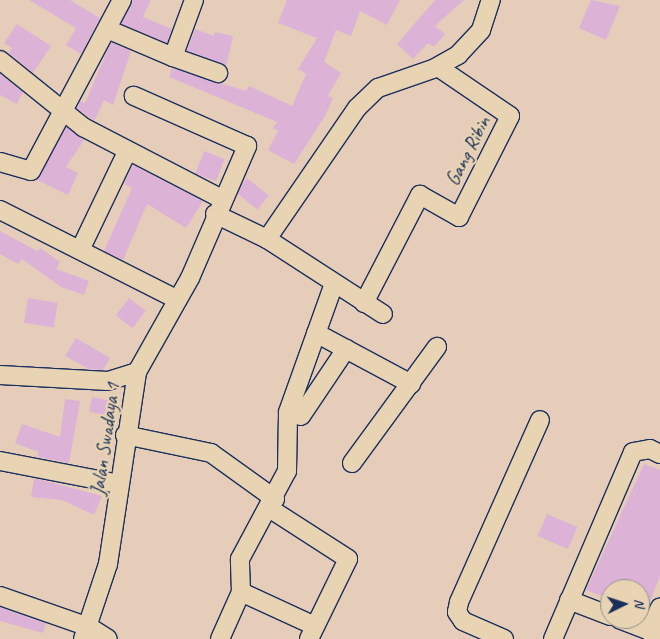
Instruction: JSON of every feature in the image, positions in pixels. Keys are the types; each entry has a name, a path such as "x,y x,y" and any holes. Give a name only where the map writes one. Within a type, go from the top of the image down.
{"street":[{"path":"0,162 31,171 122,0"},
{"path":"173,57 194,0"},
{"path":"267,239 367,97 390,84 438,67 476,36 491,0"},
{"path":"107,29 173,57 218,73"},
{"path":"0,60 64,112 219,206 333,286 383,314"},
{"name":"Gang Ribin","path":"364,304 420,195 459,217 510,116 438,67"},
{"name":"Jalan Swadaya 1","path":"86,633 108,564 125,435 137,372 178,300 247,146 134,96"},
{"path":"81,248 128,152"},
{"path":"0,210 81,248 178,300"},
{"path":"220,639 242,592 240,559 272,504 287,471 288,412 333,286"},
{"path":"316,333 411,384"},
{"path":"352,463 437,347"},
{"path":"301,416 346,349"},
{"path":"0,375 90,382 137,372"},
{"path":"504,639 463,621 457,612 459,602 540,420"},
{"path":"125,435 212,453 272,504 348,559 312,633 242,592"},
{"path":"553,639 633,452 650,448 660,454"},
{"path":"0,461 120,484"},
{"path":"0,596 86,633 108,639"},
{"path":"569,600 600,612"},
{"path":"654,633 660,607"}],"building":[{"path":"29,0 70,0 100,18 81,54 66,45 76,28"},
{"path":"133,0 151,0 143,17 172,29 167,43 121,24"},
{"path":"287,0 400,0 387,25 360,11 351,36 336,30 324,62 341,73 328,96 333,98 325,116 294,164 268,150 278,131 273,128 277,122 169,77 172,68 246,91 249,86 292,106 306,74 298,69 317,38 278,23"},
{"path":"435,0 464,0 435,26 445,34 434,47 428,43 413,59 397,44"},
{"path":"591,0 620,6 606,40 579,28"},
{"path":"17,24 51,46 33,73 9,53 12,48 4,43"},
{"path":"195,29 214,36 215,32 233,36 226,67 187,51"},
{"path":"111,42 131,51 113,105 104,100 94,121 77,108 80,101 85,103"},
{"path":"0,74 23,92 17,104 0,95"},
{"path":"66,127 84,140 66,167 78,173 68,195 37,180"},
{"path":"204,151 225,159 216,181 195,173"},
{"path":"133,165 203,201 186,228 147,204 123,260 104,251 132,188 124,184"},
{"path":"247,178 269,196 257,210 236,192"},
{"path":"0,231 37,251 40,248 60,262 56,269 89,281 84,295 61,287 22,259 18,264 0,254"},
{"path":"28,298 58,303 54,327 24,323"},
{"path":"129,298 146,311 133,328 116,316"},
{"path":"76,338 110,358 103,370 89,369 65,356"},
{"path":"92,397 113,401 110,416 89,412"},
{"path":"65,399 80,401 69,463 38,457 38,452 15,443 22,424 60,437"},
{"path":"644,464 660,470 660,576 650,602 650,579 600,579 600,595 586,590"},
{"path":"34,478 102,496 94,515 62,500 31,497"},
{"path":"547,514 577,527 568,549 538,536"},
{"path":"0,607 46,623 43,633 0,621"}]}
